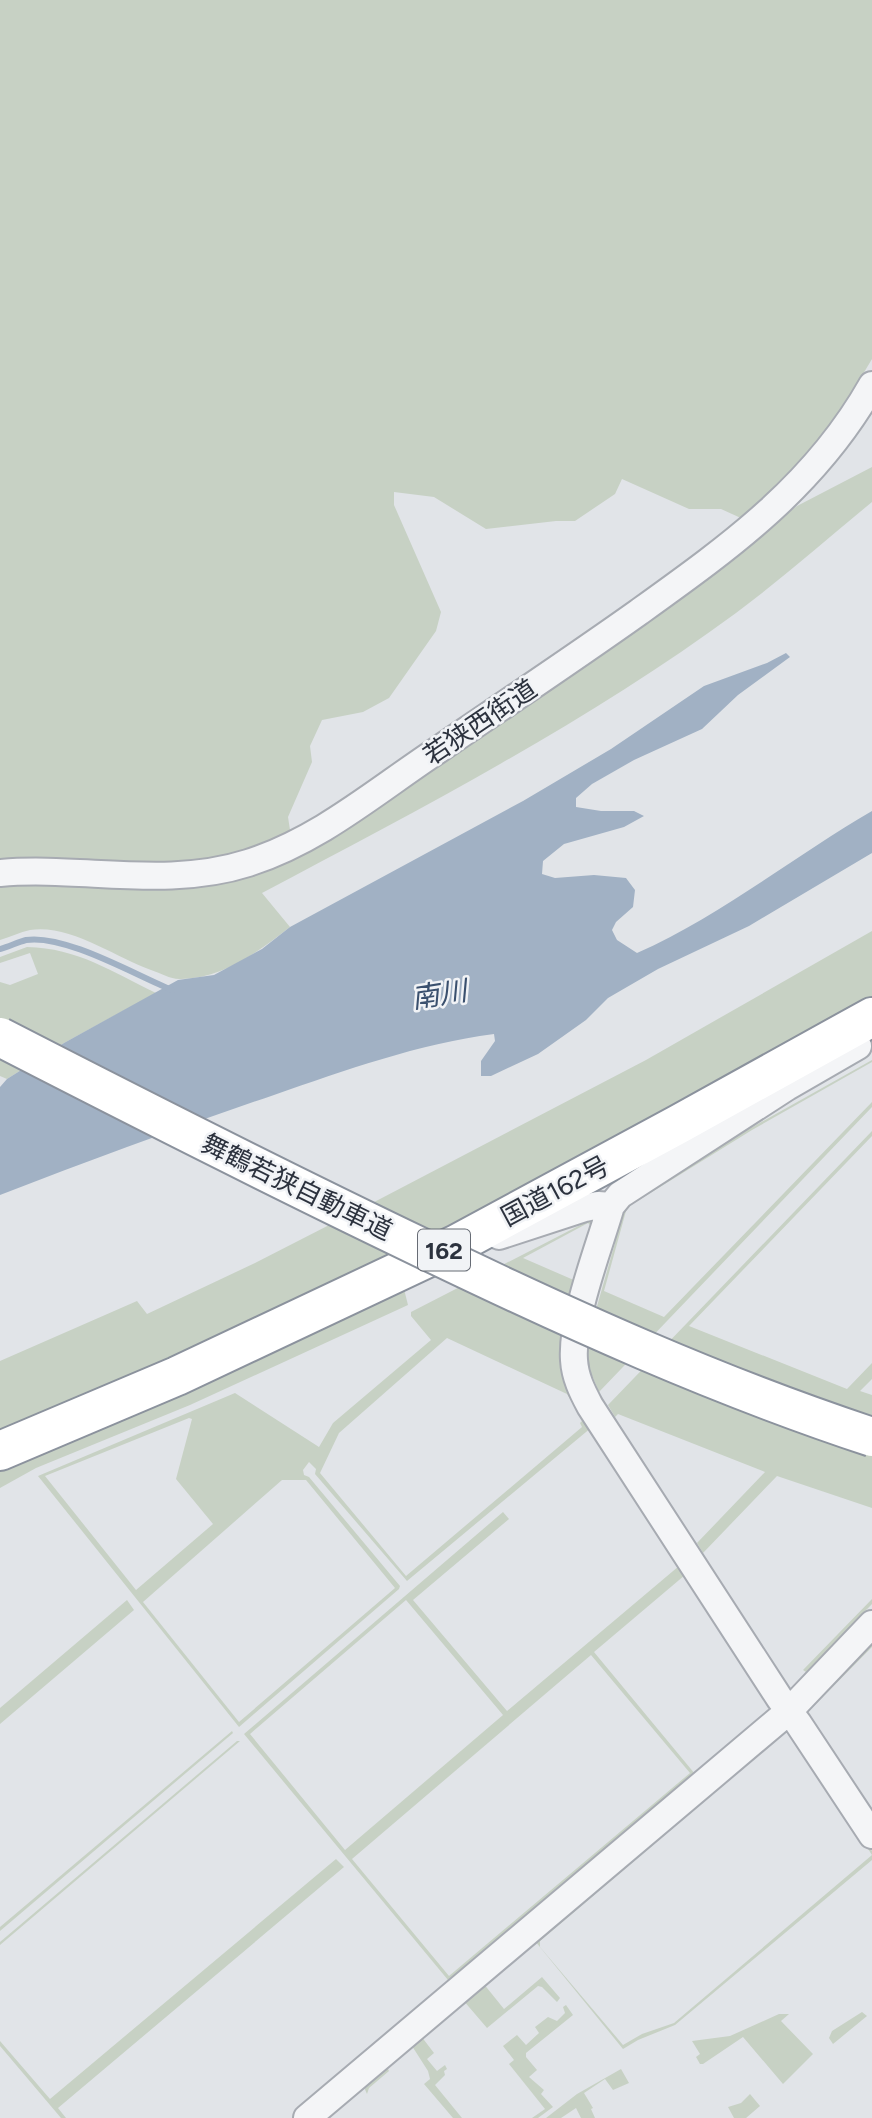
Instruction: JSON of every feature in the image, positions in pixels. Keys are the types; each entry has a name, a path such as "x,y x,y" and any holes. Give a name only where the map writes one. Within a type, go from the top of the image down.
{"highway":[{"name":"国道162号","path":"0,1451 177,1376 457,1244 679,1125 872,1017"},
{"name":"舞鶴若狭自動車道","path":"0,1037 269,1175 544,1307 699,1374 872,1437"}],"street":[{"name":"若狭西街道","path":"0,873 138,876 196,874 248,863 302,841 354,810 434,752 536,684 688,577 742,535 775,508 815,466 872,385"},
{"path":"872,1038 787,1087 620,1195 611,1206 579,1316 574,1343 576,1376 590,1406 872,1835"},
{"path":"457,1244 476,1244 585,1208 611,1206"},
{"path":"307,2118 789,1711 872,1624"}],"shaded area":[{"path":"0,0 872,0 872,359 842,409 803,462 743,519 721,509 689,509 622,479 615,494 575,521 486,529 434,497 394,492 394,505 441,612 436,631 389,698 363,712 322,720 310,746 312,762 288,817 290,830 260,845 225,855 188,861 110,864 0,860"},
{"path":"872,467 872,502 753,600 680,653 504,762 262,893 290,927 239,962 211,974 177,979 61,932 30,930 0,940 0,885 221,882 257,873 308,851 356,823 753,541 797,506"},
{"path":"872,931 872,1006 543,1188 0,1441 0,1361 137,1301 147,1314 255,1263 646,1060"},
{"path":"27,947 79,956 156,993 64,1043 7,1079 0,1076 0,982 10,985 38,974 30,953 0,963 0,957"},
{"path":"872,1060 752,1130 631,1205 626,1211 604,1291 664,1317 872,1102 872,1107 599,1392 588,1366 588,1338 615,1243 613,1240 619,1214 628,1204 749,1129"},
{"path":"872,1131 872,1136 689,1326 847,1389 872,1363 872,1379 860,1391 872,1395 872,1508 777,1476 703,1553 697,1543 765,1472 618,1414 615,1417 608,1405"},
{"path":"590,1220 595,1226 579,1283 592,1427 407,1581 315,1474 316,1469 309,1462 303,1470 304,1475 309,1477 400,1586 239,1727 38,1476 235,1393 319,1447 333,1423 431,1340 411,1316 411,1312","holes":["588,1223 592,1227 576,1281 523,1258","447,1338 567,1394 583,1420 580,1423 582,1427 406,1576 320,1473 339,1433","189,1418 192,1419 176,1479 213,1524 136,1590 45,1476","282,1480 306,1480 395,1588 239,1722 143,1602"]},
{"path":"402,1281 408,1305 190,1405 36,1468 0,1488 0,1462"},
{"path":"503,1512 509,1519 413,1600 507,1711 679,1566 685,1575 594,1652 695,1774 448,1980 244,1734","holes":["406,1600 503,1715 345,1850 250,1734","591,1655 690,1773 449,1976 352,1859"]},
{"path":"872,1599 872,1604 806,1672 803,1670"},
{"path":"127,1600 134,1610 0,1724 0,1708"},
{"path":"872,1643 872,1647 808,1712 872,1809 872,1818 804,1713"},
{"path":"786,1728 793,1730 872,1851 872,1855 872,1860 675,2025 623,2049 535,1941","holes":["786,1732 792,1734 872,1855 674,2023 642,2034 623,2045 540,1947 540,1941"]},
{"path":"232,1731 233,1733 0,1931 0,1927"},
{"path":"240,1741 0,1945 0,1942"},
{"path":"336,1859 344,1867 58,2108 66,2118 61,2118 0,2046 0,2041 50,2099"},
{"path":"542,1977 560,1998 557,2002 538,1986 487,2028 463,2000 483,1983 504,2009"},
{"path":"566,2005 573,2015 526,2053 526,2057 537,2070 529,2077 544,2090 541,2094 553,2107 538,2118 532,2118 545,2109 509,2064 514,2060 503,2046 517,2035 526,2045 539,2033 535,2027 548,2017 557,2021 565,2013 563,2007"},
{"path":"862,2012 867,2016 833,2044 829,2038 832,2031"},
{"path":"779,2014 789,2014 781,2021 813,2054 783,2084 743,2037 700,2064 696,2057 700,2054 692,2041 730,2036"},
{"path":"421,2036 434,2053 427,2059 437,2071 445,2065 447,2069 435,2085 462,2118 453,2118 424,2084 430,2079 428,2071 412,2046 387,2067 389,2071 369,2088 367,2094 363,2085"},
{"path":"621,2069 629,2083 613,2090 605,2079 584,2093 593,2108 591,2109 595,2118 581,2118 576,2108 561,2118 546,2118 577,2094"},
{"path":"750,2094 760,2106 746,2118 734,2118 728,2107 741,2103"}],"water":[{"name":"南川","path":"786,653 790,657 738,695 702,729 634,760 592,784 576,798 576,807 601,811 634,811 644,816 624,827 564,844 543,861 542,874 555,878 594,875 626,878 635,890 633,907 616,922 612,930 617,940 637,953 698,922 872,811 872,853 749,926 658,969 608,998 586,1020 538,1054 491,1076 481,1076 481,1061 495,1041 494,1034 438,1044 355,1067 0,1195 0,1087 7,1079 64,1043 178,980 214,975 262,949 290,927 523,801 611,749 704,686 767,663"}],"waterway":[{"path":"0,949 26,940 60,943 100,957 172,990"}]}
